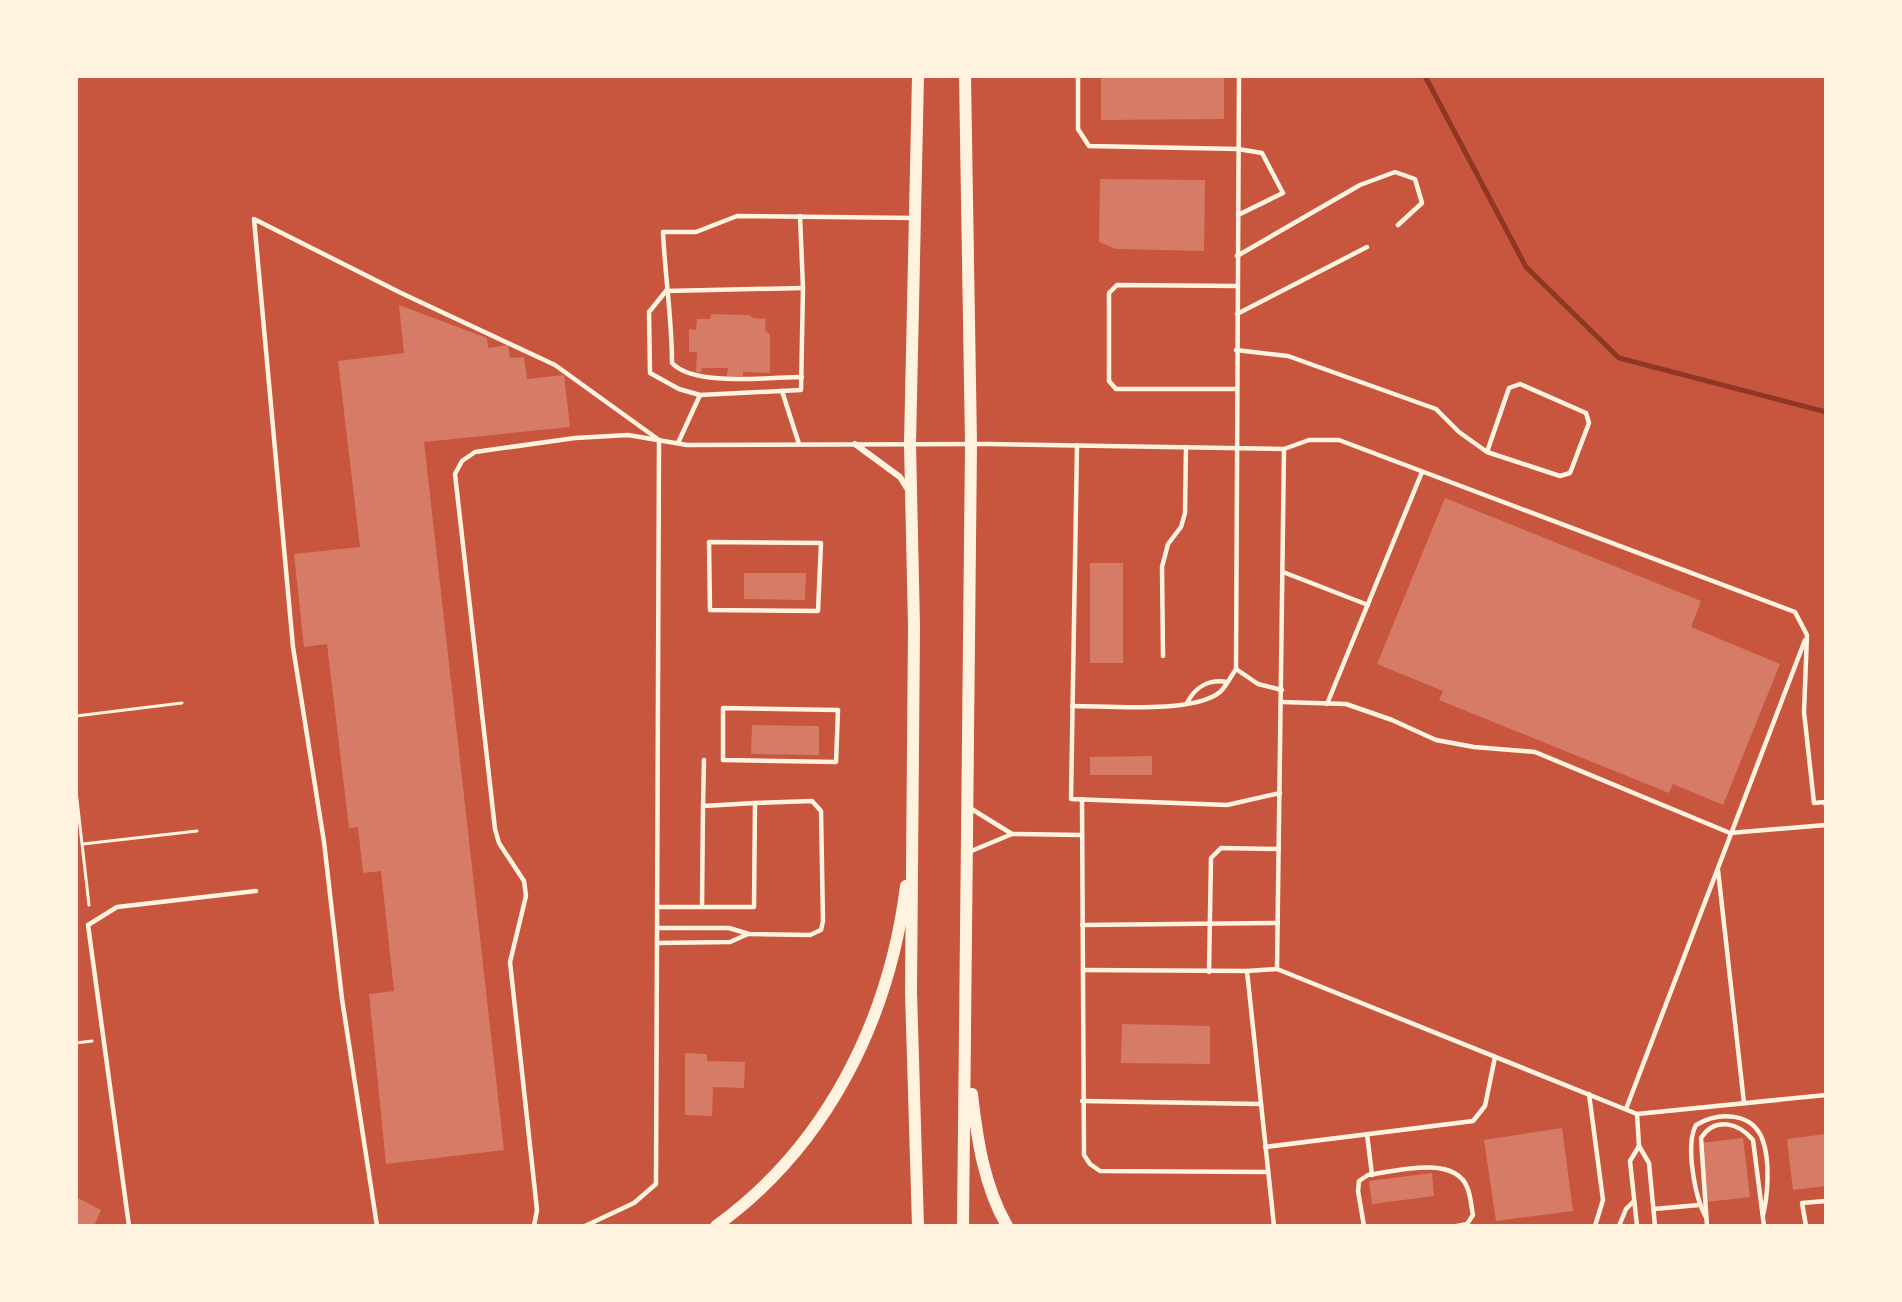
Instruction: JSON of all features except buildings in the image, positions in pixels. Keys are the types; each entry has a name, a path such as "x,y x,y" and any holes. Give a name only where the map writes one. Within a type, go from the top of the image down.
{"main road":[{"path":"918,76 910,444 914,626 911,992 918,1226"},
{"path":"963,1226 967,1057 971,444 965,76"},
{"path":"716,1226 752,1197 790,1159 829,1108 863,1046 894,957 901,923 913,831"},
{"path":"967,1057 977,1140 992,1193 1007,1226"}],"street":[{"path":"855,444 900,477 911,496"}],"lane":[{"path":"1078,76 1078,129 1089,146 1238,149 1262,153 1283,193 1238,215"},
{"path":"1072,706 1173,706 1200,702 1221,691 1236,669 1235,448 1239,76"},
{"path":"1237,256 1360,185 1395,172 1415,179 1422,203 1398,225"},
{"path":"802,377 732,378 693,375 679,370 672,363 672,316 666,291 663,232 696,232 737,216 914,218"},
{"path":"800,216 803,288 801,390 700,394 679,389 650,373 649,312 666,291 803,288"},
{"path":"376,1226 342,999 324,842 293,647 254,219 401,293 555,365 659,440"},
{"path":"1237,314 1367,247"},
{"path":"1236,389 1116,389 1109,381 1109,293 1117,285 1237,285"},
{"path":"1236,350 1288,356 1436,409 1459,432 1487,452 1560,476 1570,473 1589,423 1586,413 1520,384 1509,388 1487,452"},
{"path":"782,391 799,444"},
{"path":"678,443 700,394"},
{"path":"534,1226 537,1210 510,962 526,896 524,881 499,843 495,829 454,474 462,461 475,453 585,437 628,435 678,443 1235,448 1284,448 1310,440 1339,440 1795,612 1807,635 1804,712 1814,803 1825,802 1826,806"},
{"path":"585,1226 634,1203 656,1184 659,440"},
{"path":"1077,445 1071,799 1227,805 1280,793"},
{"path":"1163,656 1162,567 1168,544 1181,527 1185,513 1186,447"},
{"path":"1277,969 1284,448"},
{"path":"1327,704 1422,472"},
{"path":"709,542 821,543 818,611 710,610 709,542"},
{"path":"1283,572 1368,605"},
{"path":"1626,1109 1807,635"},
{"path":"1236,669 1258,684 1282,690"},
{"path":"1187,703 1193,691 1215,680 1227,682"},
{"path":"1282,702 1346,704 1392,720 1436,740 1474,747 1535,752 1731,833 1826,825"},
{"path":"723,708 838,710 836,762 723,760 723,708"},
{"path":"702,907 704,760"},
{"path":"1082,799 1084,1155 1090,1164 1100,1171 1267,1172"},
{"path":"657,928 729,928 749,934 810,935 820,930 823,921 821,811 812,801 704,806"},
{"path":"657,907 754,907 755,803"},
{"path":"967,806 1012,834"},
{"path":"967,853 1012,834 1083,835"},
{"path":"1209,972 1211,858 1221,848 1279,849"},
{"path":"1718,867 1744,1103"},
{"path":"129,1226 88,926 117,907 255,891"},
{"path":"1082,925 1278,923"},
{"path":"657,943 730,942 749,934"},
{"path":"1083,970 1209,972 1277,969 1637,1114 1826,1095"},
{"path":"1247,971 1274,1226"},
{"path":"1265,1147 1473,1121 1485,1106 1495,1057"},
{"path":"1588,1094 1603,1200 1595,1226"},
{"path":"1083,1101 1261,1104"},
{"path":"1637,1114 1640,1146 1649,1163 1656,1226"},
{"path":"1706,1217 1699,1205 1690,1142 1696,1125 1720,1114 1744,1120 1763,1140 1768,1195 1763,1215"},
{"path":"1707,1226 1708,1204 1701,1138 1706,1129 1720,1124 1734,1124 1744,1130 1753,1140 1758,1194 1764,1226"},
{"path":"1367,1134 1372,1174"},
{"path":"1636,1226 1630,1161 1640,1146"},
{"path":"1364,1226 1358,1191 1359,1181 1372,1174 1441,1167 1453,1170 1468,1188 1473,1215 1467,1224 1457,1226"},
{"path":"1620,1226 1626,1209 1634,1201"},
{"path":"1806,1226 1802,1203 1826,1201"},
{"path":"1654,1209 1708,1204"}],"path":[{"path":"76,716 182,703"},
{"path":"76,791 89,905"},
{"path":"83,844 197,831"},
{"path":"76,1043 103,1040"}],"waterway":[{"path":"1425,76 1526,267 1619,358 1826,412"}]}
